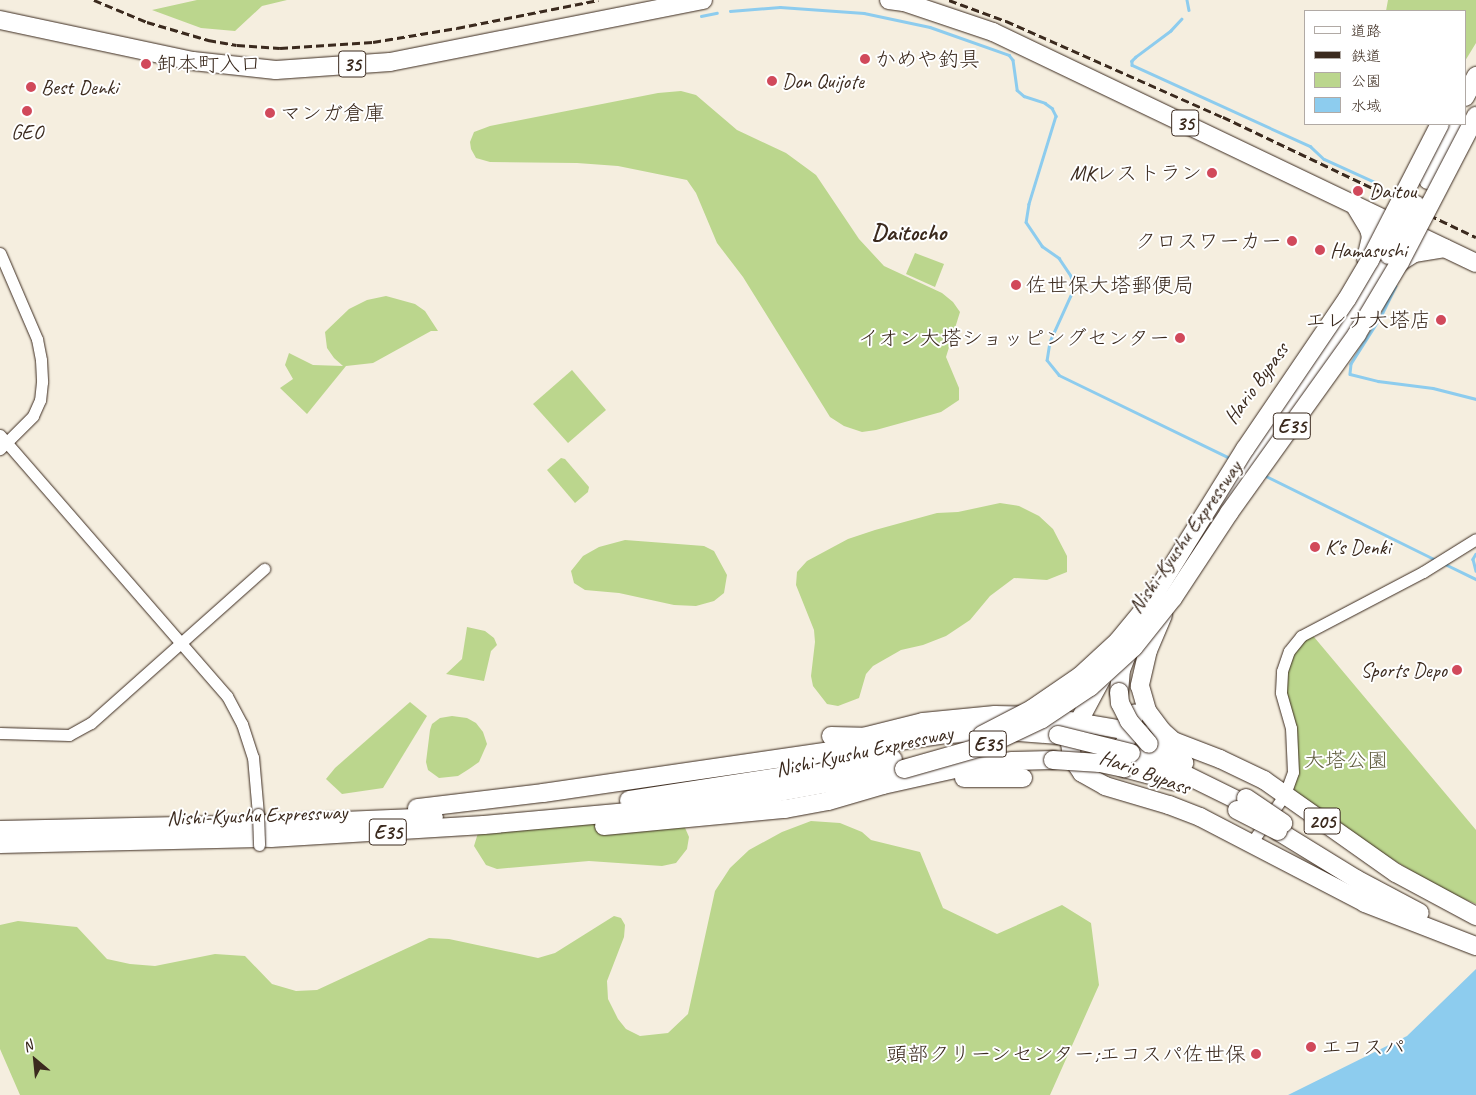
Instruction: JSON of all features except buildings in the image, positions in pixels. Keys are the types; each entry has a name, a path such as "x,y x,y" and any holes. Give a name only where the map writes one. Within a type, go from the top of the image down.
{"highway":[{"name":"35","path":"0,20 193,60 276,70 390,62 703,0"},
{"name":"35","path":"889,0 904,2 993,32 1476,262"},
{"path":"1466,79 1476,63"},
{"path":"1466,95 1476,76"},
{"path":"1466,109 1476,91"},
{"name":"Nishi-Kyushu Expressway","path":"0,844 339,835 484,825 628,812 775,793 902,763 985,746 1026,728 1063,698 1106,673 1146,632 1177,592 1229,513 1333,370 1380,297 1476,116"},
{"name":"Nishi-Kyushu Expressway","path":"1063,698 1080,676 1118,641 1161,587 1244,449 1347,299 1370,260 1439,125"},
{"path":"1426,179 1451,125"},
{"name":"205","path":"1242,803 1213,777 1149,744 1129,722 1120,703 1119,692 1124,660 1139,626 1244,461 1333,344 1388,259 1426,179 1457,125"},
{"path":"1354,204 1369,229 1371,237 1366,258"},
{"name":"205","path":"1388,259 1402,246 1402,234 1398,225"},
{"name":"Hario Bypass","path":"1398,225 1388,229 1379,238 1306,352 1244,461 1220,518 1170,599 1148,650 1140,686 1147,711 1154,722 1173,741 1243,769 1285,794 1464,923 1476,946"},
{"path":"1244,461 1388,259 1398,262 1414,253 1446,248"},
{"name":"Hario Bypass","path":"1244,461 1170,555 1096,689 1070,743 1076,767 1090,778 1200,817 1250,845 1365,902 1464,923"},
{"path":"1090,778 1112,761 1130,730 1134,719 1136,678 1140,660 1150,636 1170,599"},
{"path":"264,819 534,794 796,757 995,715 1054,715 1072,708 1096,689"},
{"path":"1041,716 1130,730 1173,741"},
{"path":"832,736 864,737 923,730 1006,731 1058,735 1127,760 1179,783 1242,803 1400,904 1464,923 1476,936"},
{"path":"796,757 864,737"},
{"path":"828,801 883,785 955,769 1013,761 1127,760"},
{"name":"Nishi-Kyushu Expressway","path":"0,830 264,819 439,816 630,800 773,779 902,763"},
{"path":"339,835 476,833 564,829 673,820 785,809 962,778 1023,778"}],"street":[{"path":"0,253 30,318 42,360 40,400 33,416 2,442 227,696 242,724 253,757 264,819 259,848"},
{"path":"1250,845 1285,794 1293,772 1291,728 1281,692 1282,670 1289,651 1301,636 1446,559 1476,539"},
{"path":"0,733 69,735 83,728 91,723 264,569"}],"green space":[{"path":"197,0 287,0 262,6 235,31 201,28 152,10"},
{"path":"1388,0 1476,0 1476,43 1466,59 1466,10 1386,10"},
{"path":"681,91 696,95 737,130 786,153 816,175 859,239 884,266 942,293 953,302 960,312 946,357 959,388 959,400 941,412 876,430 862,432 844,426 830,417 743,277 717,243 696,193 687,180 618,166 577,163 490,162 476,158 471,149 470,142 474,132 490,126 658,93"},
{"path":"915,253 944,264 935,287 906,274"},
{"path":"386,296 415,304 425,311 438,331 431,331 373,363 346,366 307,414 280,388 293,379 285,365 289,353 313,365 343,366 327,348 325,332 349,309 367,300"},
{"path":"572,370 606,410 568,443 533,404"},
{"path":"561,458 565,459 589,487 588,492 575,503 547,470"},
{"path":"1000,503 1019,506 1039,516 1053,529 1067,556 1067,572 1047,580 1014,578 990,596 970,620 946,636 923,645 901,650 873,666 866,674 859,698 838,706 827,704 813,686 811,676 815,642 814,630 796,585 797,572 807,561 848,539 937,513 958,512"},
{"path":"625,540 704,546 714,551 727,575 724,593 714,601 696,606 674,605 619,593 585,590 574,583 571,571 583,556 599,547"},
{"path":"467,627 485,631 494,638 497,645 491,651 484,681 446,674 462,659"},
{"name":"大塔公園","path":"1309,631 1476,830 1476,904 1443,890 1377,850 1288,786 1291,735 1282,671"},
{"path":"410,702 427,716 383,788 342,794 326,779 335,768"},
{"path":"452,716 467,718 476,723 483,732 487,744 479,762 458,776 439,778 428,770 426,762 430,730 432,724 440,718"},
{"path":"811,821 840,823 862,832 871,840 920,852 943,908 997,934 1062,905 1091,923 1099,985 1050,1095 20,1095 0,1049 0,925 18,921 77,927 107,959 130,964 155,966 215,954 245,956 272,984 296,991 317,990 429,938 449,939 538,958 555,953 614,916 621,918 625,925 624,937 607,981 608,999 618,1019 626,1029 640,1036 668,1033 688,1014 715,891 730,868 749,850 782,832"},
{"path":"683,823 689,837 687,849 676,863 662,866 589,861 497,869 486,865 474,846 478,833 548,824"}],"water":[{"path":"1476,969 1476,1095 1288,1095 1407,1036"}],"waterway":[{"path":"1187,0 1189,10"},
{"path":"730,11 780,7 864,13 930,27 1009,55 1013,60 1017,90 1024,96 1045,103 1052,108 1056,116 1029,204 1026,222 1042,246 1059,258 1071,276 1074,289 1050,342 1047,360 1059,375 1232,459"},
{"path":"701,16 717,13"},
{"path":"1182,19 1171,31 1136,57 1132,61 1132,65 1310,146 1324,159 1377,183"},
{"path":"1396,286 1382,315 1351,364 1350,374 1378,381 1433,388 1476,399"},
{"path":"1264,475 1436,560"},
{"path":"1476,554 1473,559 1476,571"},
{"path":"1443,563 1476,579"}],"railway":[{"path":"94,0 147,22 208,40 237,45 280,48 373,42 457,28 598,0"},
{"path":"949,0 1006,21 1223,117 1476,237"}],"place":[{"name":"かめや釣具","path":"865,59"},
{"name":"卸本町入口","path":"146,64"},
{"name":"Don Quijote","path":"772,81"},
{"name":"Best Denki","path":"31,87"},
{"name":"GEO","path":"27,111"},
{"name":"マンガ倉庫","path":"270,113"},
{"name":"MKレストラン","path":"1212,173"},
{"name":"Daitou","path":"1358,191"},
{"name":"クロスワーカー","path":"1292,241"},
{"name":"Hamasushi","path":"1320,250"},
{"name":"佐世保大塔郵便局","path":"1016,285"},
{"name":"エレナ大塔店","path":"1441,320"},
{"name":"イオン大塔ショッピングセンター","path":"1180,338"},
{"name":"K's Denki","path":"1315,547"},
{"name":"Sports Depo","path":"1457,670"},
{"name":"エコスパ","path":"1311,1047"},
{"name":"頭部クリーンセンター;エコスパ佐世保","path":"1256,1054"}],"district":[{"name":"Daitocho","path":"909,233"}]}
